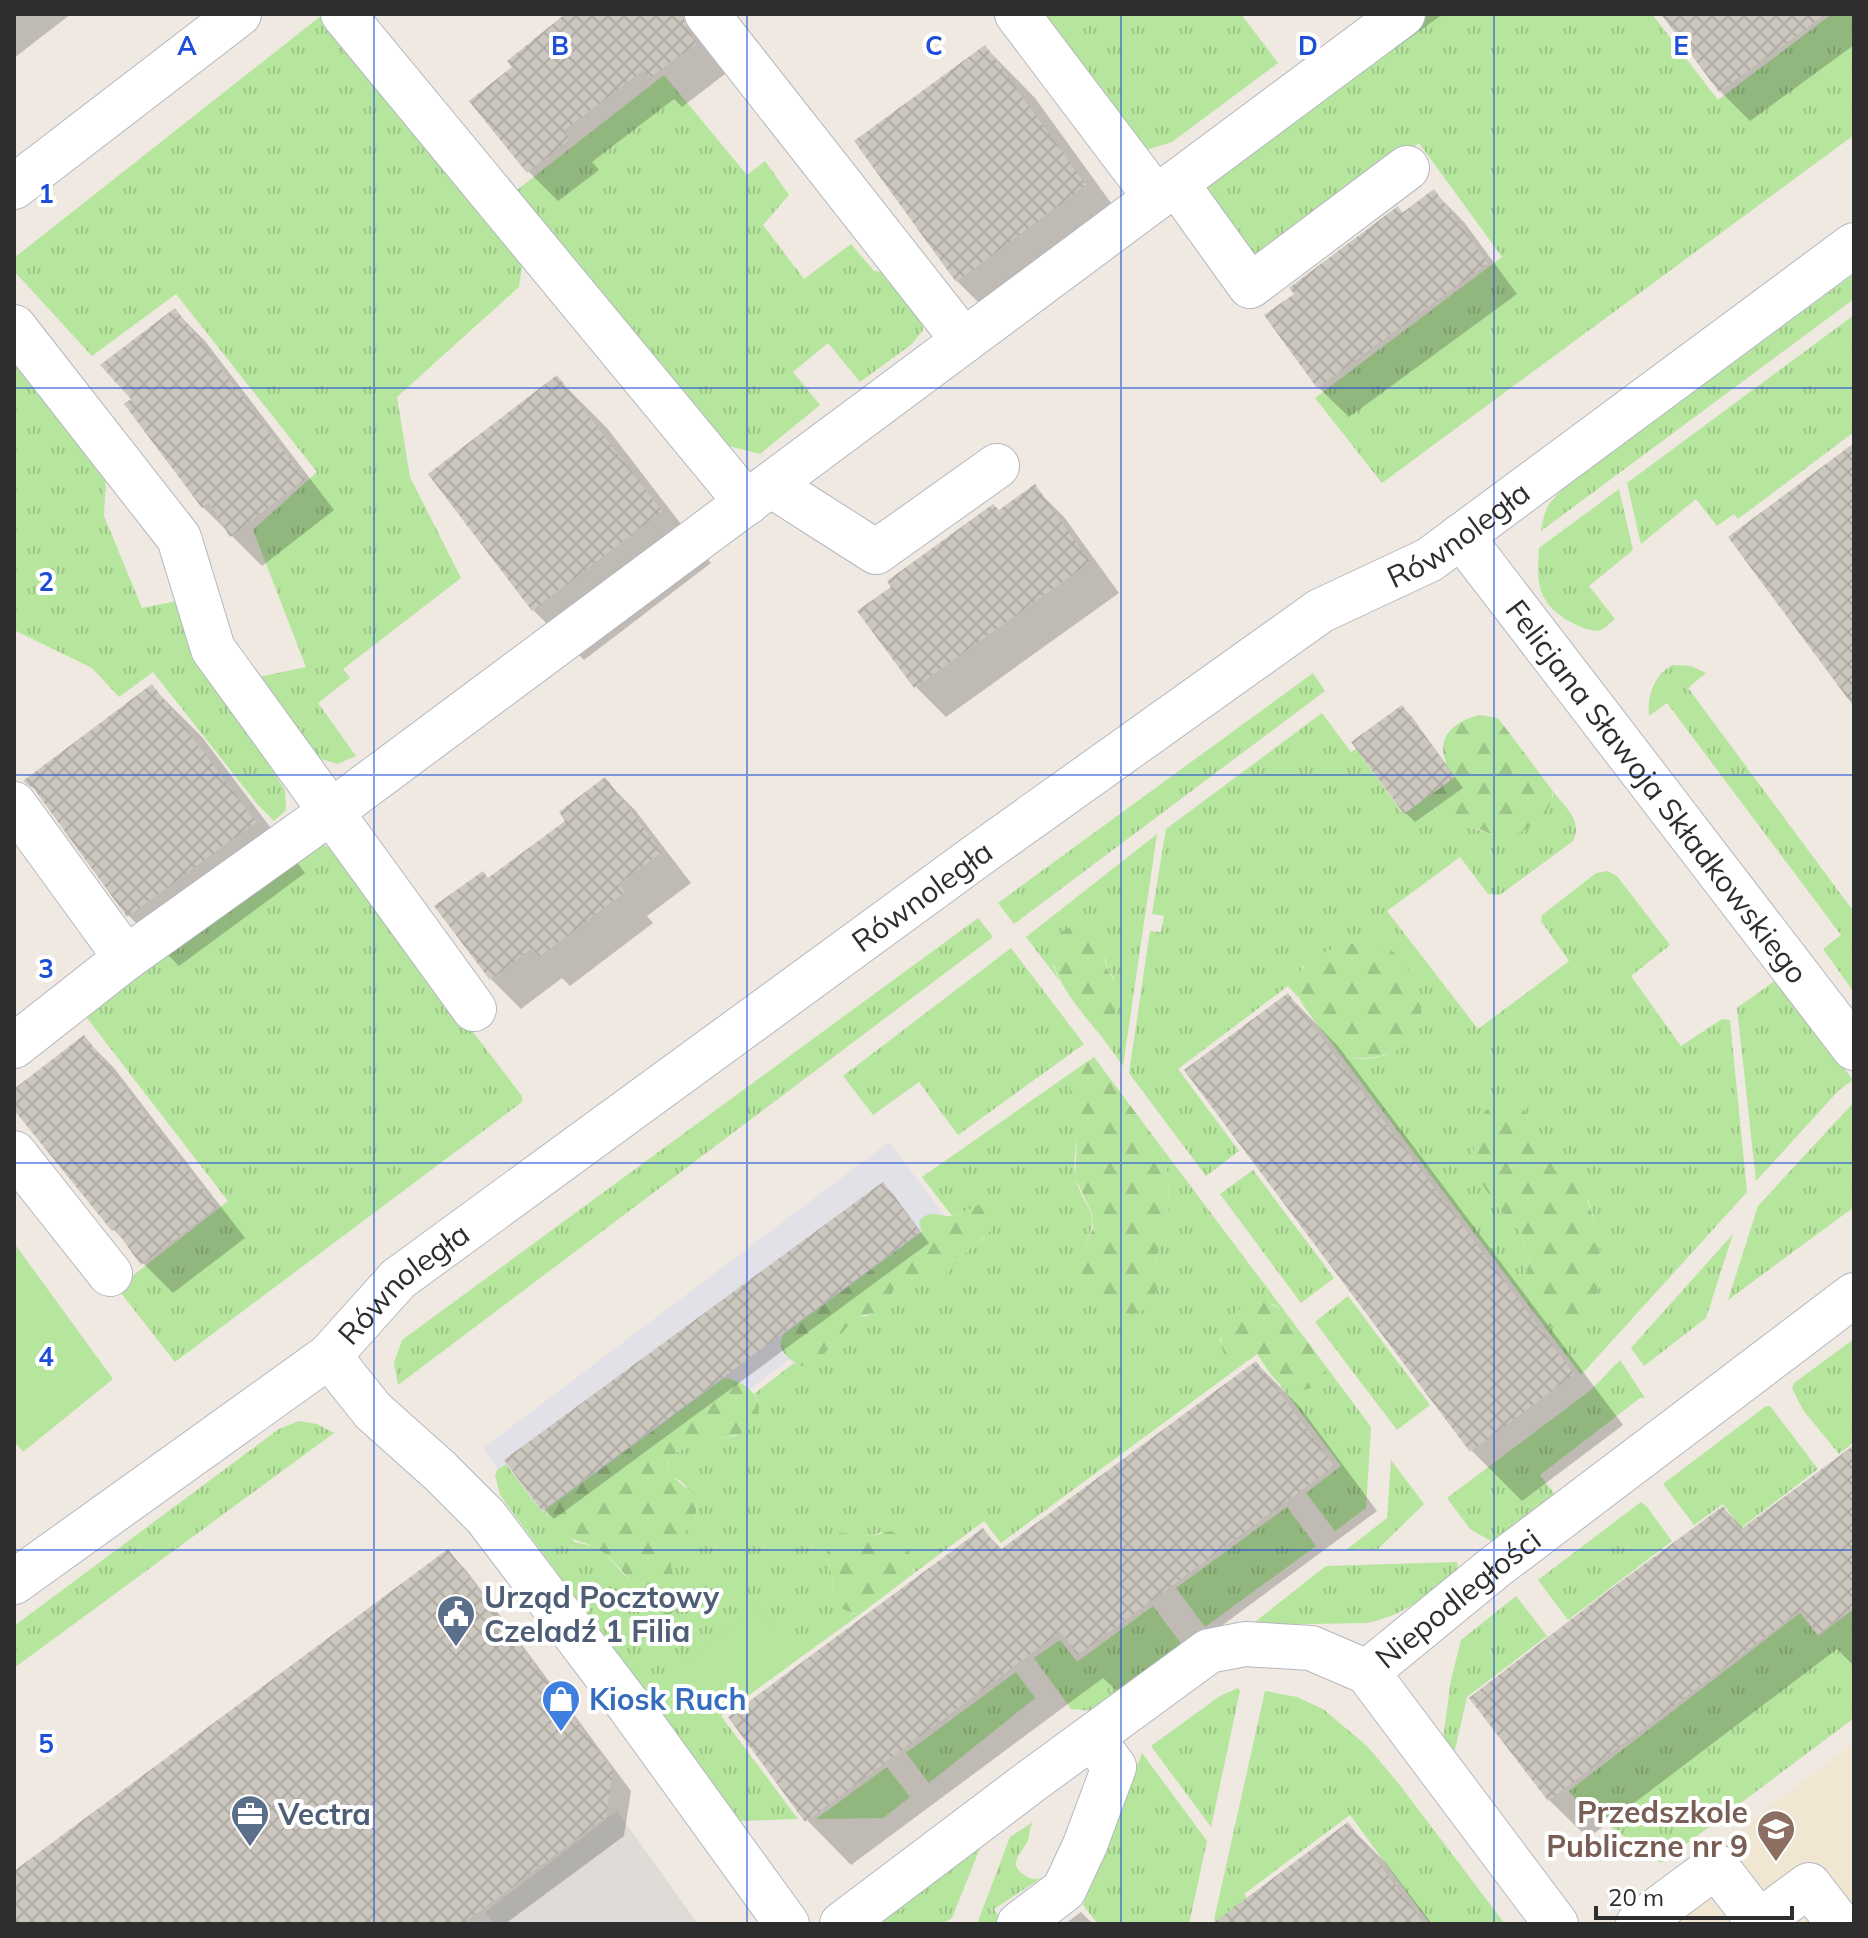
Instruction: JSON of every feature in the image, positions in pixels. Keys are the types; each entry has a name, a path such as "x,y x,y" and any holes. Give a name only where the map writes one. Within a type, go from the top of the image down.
{"street":[{"path":"14,187 239,14"},
{"path":"343,14 759,494 876,552 997,466"},
{"path":"707,14 964,341"},
{"path":"1017,14 1250,286 1407,168"},
{"path":"14,1046 126,958 332,811 1166,191 1351,29 1403,14"},
{"name":"Równoległa","path":"14,1582 329,1356 398,1279 978,855 1320,611 1429,560 1854,245"},
{"path":"14,327 179,538 213,649 474,1009"},
{"name":"Felicjana Sławoja Składkowskiego","path":"1461,536 1848,1028"},
{"path":"14,804 126,958"},
{"path":"14,1153 110,1274"},
{"name":"Niepodległości","path":"842,1924 1209,1651 1245,1644 1311,1648 1367,1672 1495,1567 1854,1295"},
{"path":"329,1356 373,1411 486,1517 630,1707 787,1924"},
{"path":"1367,1672 1556,1924"},
{"path":"1019,1924 1064,1890 1085,1845 1114,1767 1092,1737"},
{"path":"1638,1924 1716,1866 1759,1922 1809,1885 1839,1924"}],"shaded area":[{"path":"889,1142 957,1232 547,1543 483,1448"},
{"name":"Przedszkole Publiczne nr 9","path":"1854,1743 1854,1924 1622,1924 1776,1802"},
{"path":"617,1811 698,1924 494,1924 485,1912"}],"green space":[{"path":"1033,14 1241,14 1278,63 1172,142 1146,150"},
{"path":"1427,14 1652,14 1718,100 1832,14 1854,14 1854,135 1382,483 1315,398 1502,257 1419,143 1255,265 1208,197 1204,182 1221,164"},
{"path":"322,15 524,252 519,287 397,397 410,477 461,578 343,669 350,678 318,703 356,756 337,764 319,758 259,677 306,667 253,530 317,472 176,294 92,356 14,271 14,258"},
{"path":"664,75 747,175 765,161 789,195 763,225 804,279 851,244 874,271 898,273 918,301 923,330 912,344 860,382 828,343 793,372 820,405 760,454 729,446 517,190"},
{"path":"1854,274 1854,299 1541,531 1548,506 1565,487"},
{"path":"1854,315 1854,432 1738,519 1734,514 1717,526 1696,499 1641,544 1627,483"},
{"path":"14,354 106,475 104,516 142,608 177,601 190,641 285,790 286,810 274,821 153,672 119,697 92,668 14,630"},
{"path":"1619,489 1633,550 1589,586 1615,619 1598,631 1590,630 1561,616 1546,601 1539,582 1539,548"},
{"path":"1673,665 1691,666 1706,673 1688,688 1854,912 1853,991 1823,949 1841,935 1667,703 1649,716 1653,686 1661,674"},
{"path":"1313,673 1325,691 1014,924 998,903"},
{"path":"1322,713 1351,752 1356,749 1403,814 1429,795 1434,807 1447,821 1493,835 1551,802 1552,790 1574,820 1576,834 1573,841 1500,895 1488,894 1460,857 1387,911 1478,1029 1569,961 1541,921 1542,915 1596,873 1607,871 1617,876 1670,945 1631,976 1681,1046 1722,1019 1730,1020 1747,1192 1581,1375 1544,1326 1564,1331 1585,1323 1590,1315 1602,1277 1597,1229 1589,1202 1530,1125 1522,1104 1478,1127 1472,1160 1499,1209 1522,1236 1530,1262 1525,1276 1526,1302 1342,1057 1374,1058 1396,1050 1417,1031 1420,1005 1303,966 1297,982 1298,997 1288,986 1178,1069 1239,1151 1206,1176 1129,1073 1150,931 1161,932 1164,916 1152,914 1166,829"},
{"path":"1480,715 1498,718 1552,790 1549,808 1543,816 1528,828 1510,835 1498,836 1452,825 1438,812 1429,795 1446,767 1443,750 1447,735 1461,722"},
{"path":"1157,834 1123,1066 1108,1045 1114,978 1107,965 1106,950 1053,965 1059,980 1026,937"},
{"path":"322,844 334,850 522,1096 522,1102 175,1362 117,1288 228,1201 80,1009"},
{"path":"978,918 993,937 398,1385 394,1363 402,1340"},
{"path":"1082,925 1104,943 1106,965 1116,986 1108,1045 1069,995 1054,965 1052,952 1057,936 1066,929"},
{"path":"1350,944 1366,944 1392,951 1414,981 1421,1018 1416,1032 1395,1051 1379,1056 1342,1057 1300,1000 1297,984 1305,967 1321,954"},
{"path":"1011,948 1084,1044 958,1135 919,1082 873,1115 843,1076"},
{"path":"1776,980 1853,1080 1839,1090 1756,1181 1737,1008"},
{"path":"1094,1057 1159,1144 1167,1170 1167,1218 1154,1269 1158,1282 1146,1309 1133,1314 1117,1312 1103,1305 1082,1276 1081,1261 1093,1228 1092,1214 1075,1177 1078,1122 1068,1075"},
{"path":"1068,1075 1078,1123 1075,1172 1092,1218 1084,1248 1157,1282 1154,1270 1167,1218 1169,1193 1167,1170 1159,1144 1283,1309 1272,1304 1220,1339 1228,1356 1246,1362 1001,1543 984,1521 913,1574 914,1569 881,1532 873,1536 851,1534 828,1559 833,1579 832,1596 859,1615 797,1660 786,1645 687,1666 726,1712 721,1716 798,1819 739,1821 500,1495 495,1475 497,1470 506,1464 542,1512 548,1508 546,1515 575,1542 596,1547 606,1555 633,1584 642,1603 680,1605 671,1555 691,1526 696,1506 686,1486 671,1475 668,1467 671,1457 695,1445 736,1436 758,1400 754,1394 794,1363 801,1366 827,1351 855,1318 867,1316 889,1302 894,1288 909,1277 935,1280 948,1272 985,1237 958,1214 952,1216 922,1177"},
{"path":"1501,1098 1522,1104 1530,1125 1582,1185 1597,1228 1602,1277 1590,1315 1575,1330 1544,1326 1526,1302 1525,1276 1530,1262 1522,1236 1499,1209 1476,1173 1472,1160 1478,1127 1484,1112"},
{"path":"1854,1102 1854,1207 1728,1300 1758,1206"},
{"path":"1253,1170 1334,1278 1301,1303 1220,1194"},
{"path":"982,1204 995,1216 992,1228 945,1275 932,1280 909,1277 894,1288 889,1302 876,1312 855,1318 827,1351 811,1364 801,1366 784,1353 781,1344 784,1334 922,1232 919,1222 923,1217 932,1214 956,1215"},
{"path":"1733,1234 1706,1318 1644,1366 1631,1348"},
{"path":"14,1243 113,1379 23,1452 14,1441"},
{"path":"1348,1296 1430,1405 1397,1430 1315,1322"},
{"path":"1261,1301 1283,1309 1325,1365 1323,1382 1308,1389 1291,1390 1278,1383 1257,1354 1247,1361 1236,1363 1228,1359 1221,1340 1224,1328 1243,1307"},
{"path":"1854,1339 1854,1442 1839,1454 1803,1410 1792,1388 1794,1383"},
{"path":"1620,1360 1645,1398 1640,1398 1540,1475 1557,1497 1496,1544 1470,1529 1447,1498 1591,1390"},
{"path":"1325,1365 1371,1427 1366,1508 1335,1531 1306,1493 1341,1466 1280,1385 1301,1390 1311,1388 1326,1374"},
{"path":"724,1378 739,1382 751,1391 758,1403 757,1419 753,1427 742,1433 680,1451 672,1456 668,1464 671,1475 694,1500 696,1515 671,1557 680,1605 670,1615 661,1614 645,1605 628,1578 604,1553 557,1532 548,1518 548,1508"},
{"path":"1770,1406 1818,1469 1741,1528 1723,1504 1694,1525 1663,1484"},
{"path":"299,1421 317,1424 334,1433 14,1668 14,1626 279,1429"},
{"path":"1391,1460 1424,1504 1378,1549 1346,1550 1387,1518"},
{"path":"1641,1502 1672,1541 1568,1620 1538,1580"},
{"path":"1287,1507 1316,1546 1205,1627 1176,1588"},
{"path":"891,1531 908,1549 913,1574 859,1615 843,1609 832,1596 833,1579 827,1553 834,1536 839,1533 873,1536"},
{"path":"1457,1562 1459,1571 1438,1588 1404,1610 1380,1620 1366,1623 1251,1625 1326,1566"},
{"path":"1516,1596 1547,1636 1467,1697 1454,1754 1443,1739 1451,1680 1461,1640"},
{"path":"758,1605 797,1660 726,1712 687,1666 687,1660"},
{"path":"1153,1606 1182,1645 1094,1711 1071,1709 1034,1658 1060,1640 1077,1662"},
{"path":"1854,1609 1854,1718 1661,1863 1580,1805 1569,1791 1800,1613 1818,1636"},
{"path":"1016,1672 1035,1698 929,1783 906,1753"},
{"path":"1238,1688 1240,1691 1211,1827 1151,1746 1220,1696"},
{"path":"1265,1691 1297,1697 1323,1709 1367,1746 1505,1924 1430,1924 1350,1815 1244,1894 1266,1924 1216,1924 1214,1920"},
{"path":"1142,1753 1207,1841 1189,1924 1098,1924 1083,1905"},
{"path":"887,1767 910,1797 883,1818 816,1819"},
{"path":"1033,1822 1016,1866 1027,1877 1041,1878 994,1909 1004,1924 977,1924 1010,1837"},
{"path":"982,1843 952,1918 943,1924 874,1924"}],"building":[{"path":"565,14 683,14 687,29 697,43 650,78 643,70 563,131 570,139 527,173 469,101 512,67 507,61"},
{"path":"1661,14 1826,14 1719,92"},
{"path":"985,45 1086,185 956,282 854,141"},
{"path":"1434,189 1488,263 1317,388 1264,315 1294,294 1289,288 1398,206 1402,213"},
{"path":"175,308 305,479 230,537 209,502 202,508 124,404 131,399 100,365"},
{"path":"557,375 662,511 532,611 428,474"},
{"path":"1854,443 1854,707 1728,537"},
{"path":"1035,484 1090,562 914,688 857,611 891,587 887,581 993,504 999,510"},
{"path":"152,684 256,822 127,917 34,789 23,781"},
{"path":"1402,705 1455,777 1404,814 1351,742"},
{"path":"605,777 662,852 618,884 625,892 539,957 532,948 490,980 434,906 483,871 488,878 565,821 559,812"},
{"path":"1288,993 1574,1374 1470,1452 1184,1070"},
{"path":"84,1035 217,1207 141,1265 115,1229 112,1231 14,1110 14,1089"},
{"path":"883,1182 920,1232 542,1511 504,1460"},
{"path":"1256,1361 1334,1466 1078,1655 1060,1632 805,1822 728,1717 983,1528 1000,1550"},
{"path":"1854,1445 1854,1607 1818,1634 1800,1610 1548,1801 1469,1698 1723,1506 1740,1530"},
{"path":"448,1549 613,1771 606,1817 462,1924 14,1924 14,1871"},
{"path":"1348,1822 1424,1924 1212,1924"}],"place":[{"name":"Urząd Pocztowy Czeladź 1 Filia","path":"456,1648"},
{"name":"Kiosk Ruch","path":"561,1733"},
{"name":"Vectra","path":"250,1848"},
{"name":"Przedszkole Publiczne nr 9","path":"1776,1863"}]}
